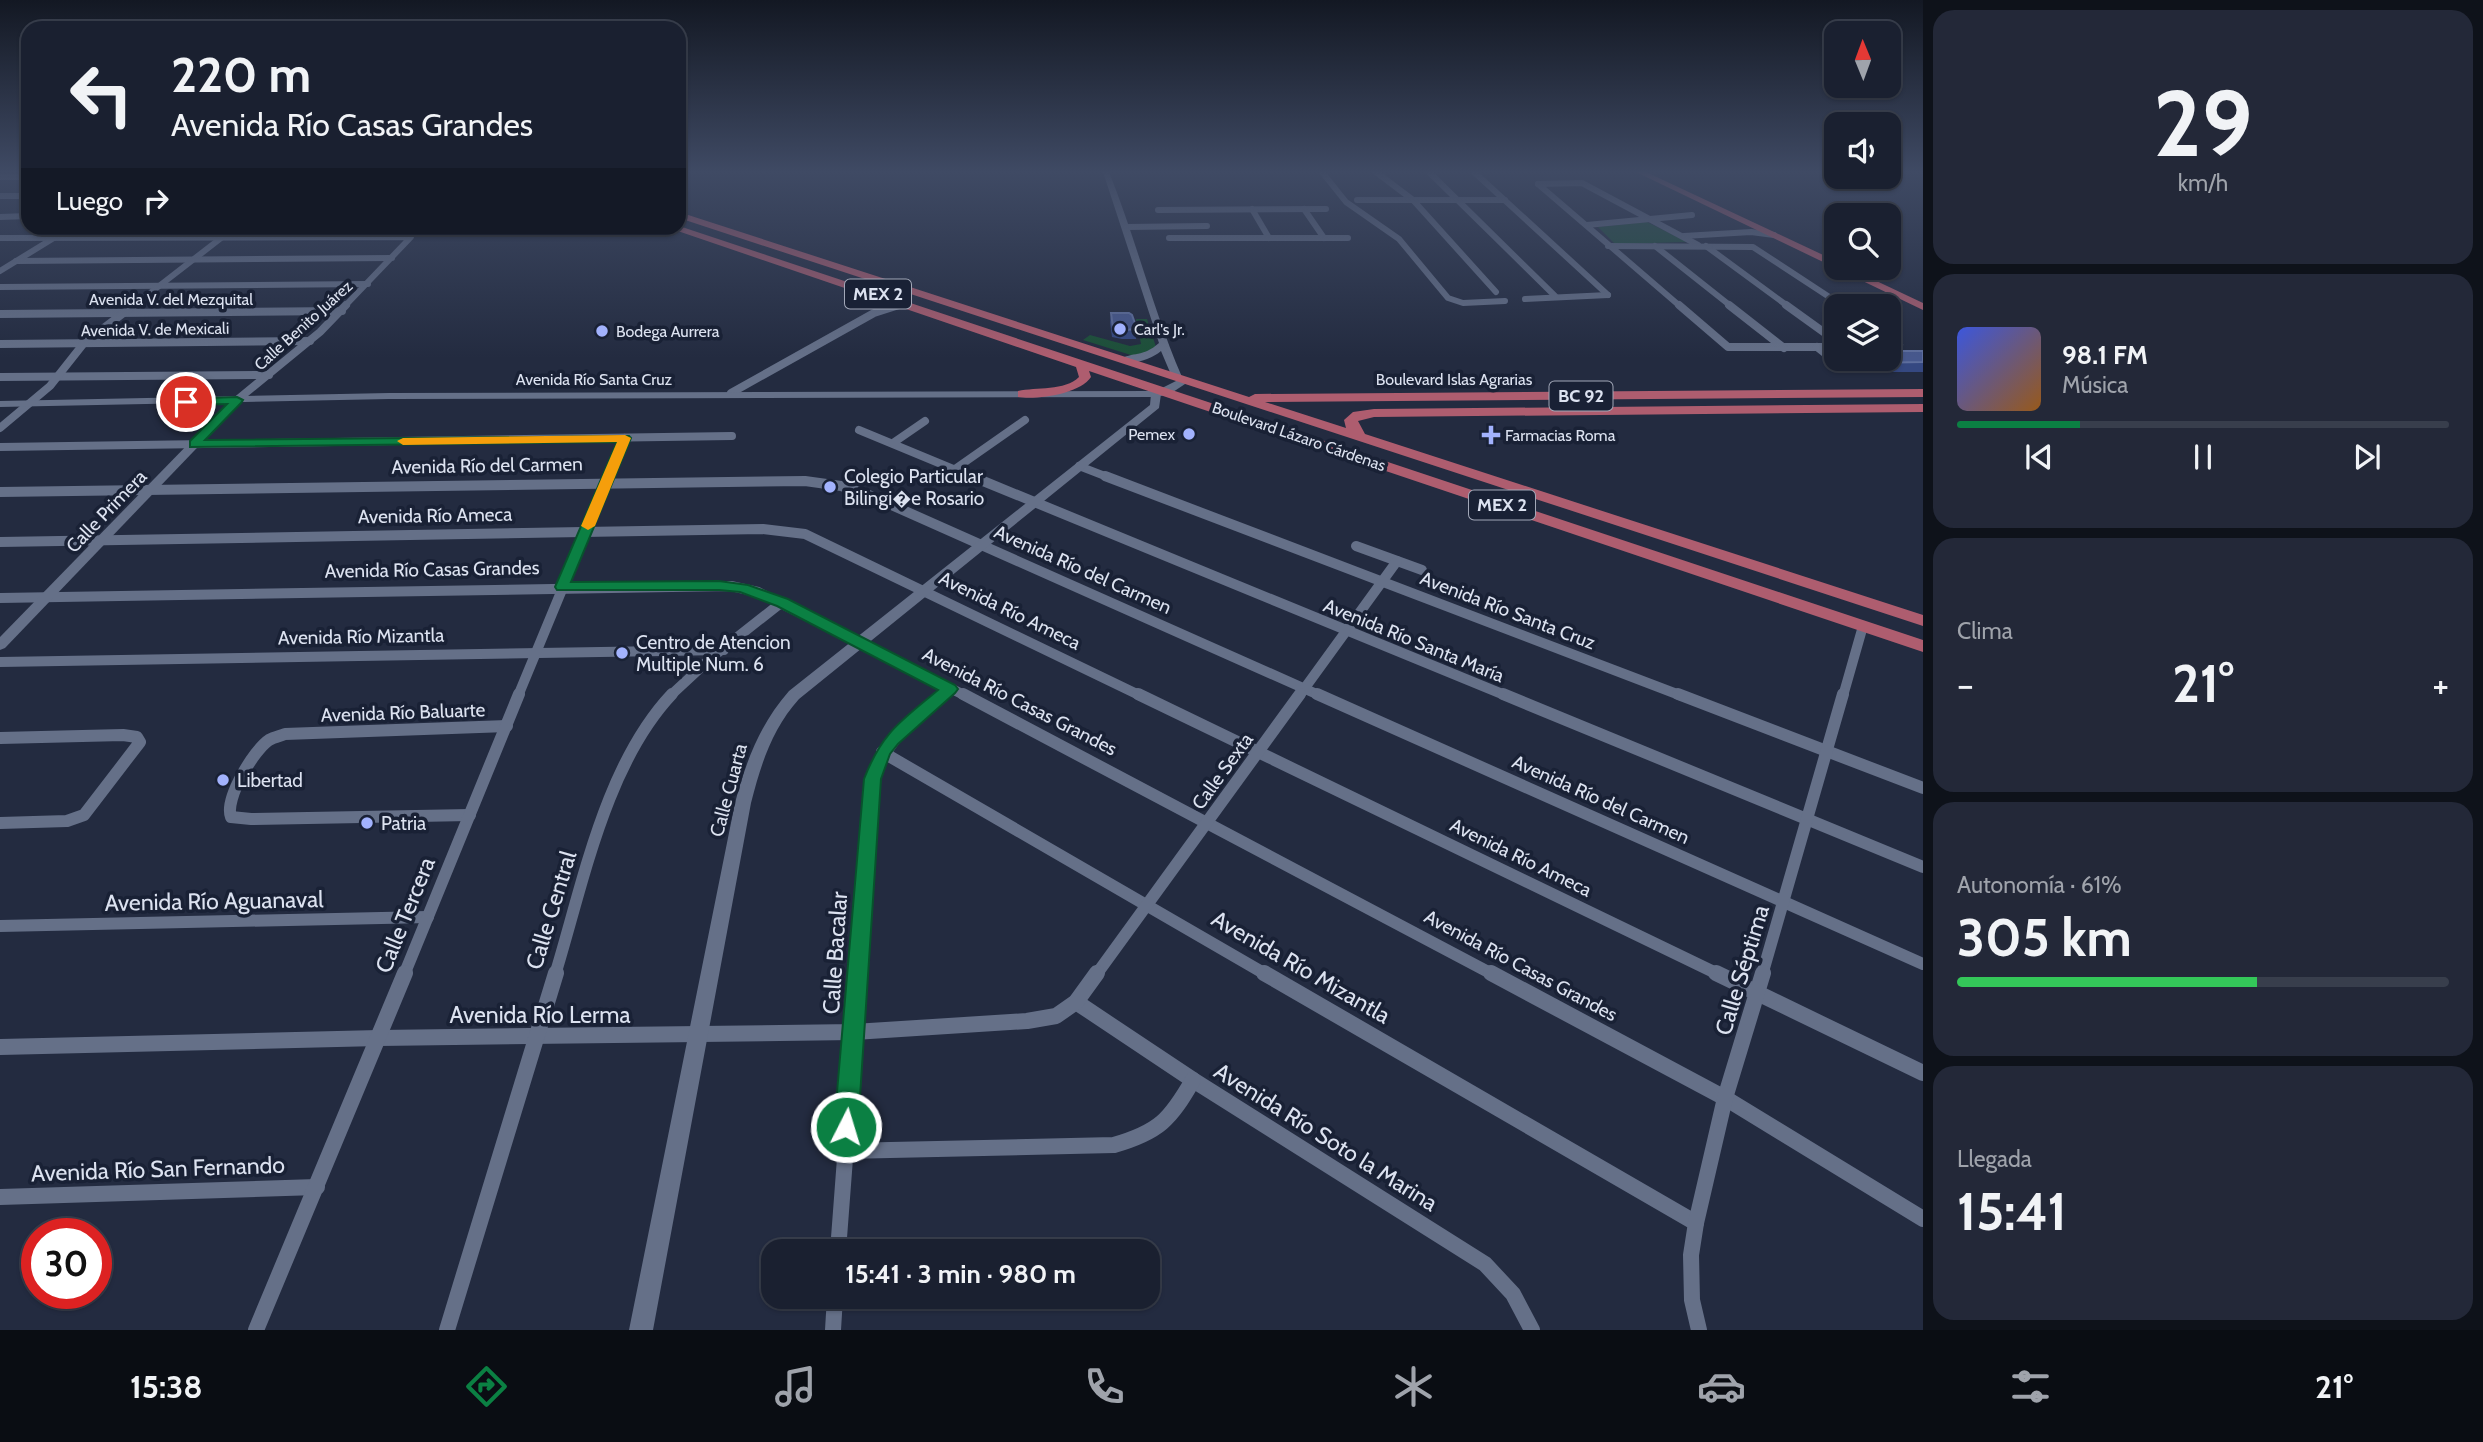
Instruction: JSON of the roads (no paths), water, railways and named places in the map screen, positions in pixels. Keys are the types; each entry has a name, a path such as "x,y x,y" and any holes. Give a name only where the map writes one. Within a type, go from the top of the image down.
{"main road":[{"name":"Boulevard Lázaro Cárdenas","path":"692,234 885,296 1161,393 1923,646"},
{"name":"Boulevard Lázaro Cárdenas","path":"736,234 1923,621"},
{"path":"1770,234 1824,259"},
{"path":"1791,234 1824,249"},
{"path":"774,261 780,256 795,254"},
{"path":"1866,280 1923,307"},
{"path":"1888,280 1923,296"},
{"path":"885,296 920,293"},
{"path":"904,303 945,302"},
{"path":"1022,394 1076,386 1085,377 1081,363"},
{"path":"1161,393 1181,379"},
{"name":"Avenida Río Santa Cruz","path":"0,404 375,396 1161,393"},
{"path":"1865,408 1879,404 1916,403 1907,394"},
{"name":"Boulevard Islas Agrarias","path":"1238,398 1923,394"},
{"path":"1560,411 1547,404 1555,400 1617,400 1624,395"},
{"name":"Boulevard Islas Agrarias","path":"1363,440 1352,427 1351,420 1365,414 1923,408"},
{"path":"1579,531 1615,533 1624,524"}],"street":[{"path":"1128,234 1162,345 1181,379"},
{"path":"1212,234 1214,238"},
{"path":"1267,234 1269,238"},
{"path":"1321,234 1324,238"},
{"path":"1392,234 1448,298 1463,303 1505,301"},
{"path":"1444,234 1496,292"},
{"path":"1492,234 1555,296"},
{"path":"1525,299 1608,295 1542,234"},
{"path":"1596,234 1728,347 1824,347"},
{"path":"1680,234 1703,246 1824,332"},
{"path":"1684,236 1716,234"},
{"path":"1763,234 1774,236"},
{"path":"0,271 58,235"},
{"path":"0,428 60,376 68,360 84,343 225,235"},
{"name":"Calle Benito Juárez","path":"222,237 410,236 342,311 310,341 237,400"},
{"path":"0,238 222,237"},
{"path":"1169,239 1348,238"},
{"path":"1608,246 1758,248 1825,294"},
{"path":"1655,246 1784,348"},
{"path":"16,261 392,258"},
{"path":"0,287 368,284"},
{"path":"731,393 874,313 904,303"},
{"name":"Avenida V. del Mezquital","path":"0,314 342,311"},
{"name":"Avenida V. de Mexicali","path":"0,344 310,341"},
{"path":"1123,360 1150,356 1162,345"},
{"path":"1817,347 1824,353"},
{"path":"0,377 269,374"},
{"name":"Calle Cuarta","path":"641,1330 697,1036 753,764 780,710 1155,406 1161,393"},
{"name":"Calle Primera","path":"0,645 237,400"},
{"path":"956,469 1025,420"},
{"path":"893,443 925,421"},
{"name":"Avenida Río Santa María","path":"859,430 1923,867"},
{"path":"0,447 733,436"},
{"name":"Calle Tercera","path":"256,1330 625,438"},
{"name":"Avenida Río Santa Cruz","path":"1079,466 1923,788"},
{"name":"Avenida Río del Carmen","path":"0,492 606,482 825,483 869,495 1923,964"},
{"name":"Avenida Río Ameca","path":"0,542 586,531 791,531 818,539 928,591 1923,1073"},
{"path":"1356,545 1422,570"},
{"name":"Calle Sexta","path":"1076,1002 1397,561"},
{"name":"Avenida Río Casas Grandes","path":"0,598 562,587 731,586 758,592 862,642 1207,822 1725,1098 1923,1219"},
{"name":"Calle Central","path":"447,1330 609,799 624,762 648,722 676,689 782,602"},
{"name":"Calle Séptima","path":"1699,1330 1692,1300 1691,1255 1725,1098 1758,993 1863,626"},
{"name":"Avenida Río Mizantla","path":"0,662 724,650"},
{"name":"Calle Bacalar","path":"839,1239 873,779 883,752 913,719 950,689"},
{"name":"Avenida Río Baluarte","path":"470,815 251,819 231,817 229,812 236,789 253,758 271,738 300,732 507,726"},
{"path":"0,737 131,736 139,739 134,752 92,807 76,819 0,823"},
{"name":"Avenida Río Mizantla","path":"883,752 1696,1223"},
{"name":"Avenida Río Aguanaval","path":"0,926 428,917"},
{"name":"Avenida Río Lerma","path":"0,1047 379,1038 854,1032 1042,1019 1056,1016 1076,1002"},
{"name":"Avenida Río Soto la Marina","path":"1076,1002 1193,1080 1485,1264 1509,1287 1526,1313 1532,1330"},
{"path":"844,1151 1114,1145 1150,1135 1171,1118 1193,1080"},
{"name":"Avenida Río San Fernando","path":"0,1197 317,1188"},
{"path":"833,1330 834,1309"}],"place":[{"name":"Carl's Jr.","path":"1120,329"},
{"name":"Bodega Aurrera","path":"602,331"},
{"name":"Pemex","path":"1189,434"},
{"name":"Farmacias Roma","path":"1491,435"},
{"name":"Colegio Particular Bilingi�e Rosario","path":"830,487"},
{"name":"Centro de Atencion Multiple Num. 6","path":"622,653"},
{"name":"Libertad","path":"223,780"},
{"name":"Patria","path":"367,823"}]}
